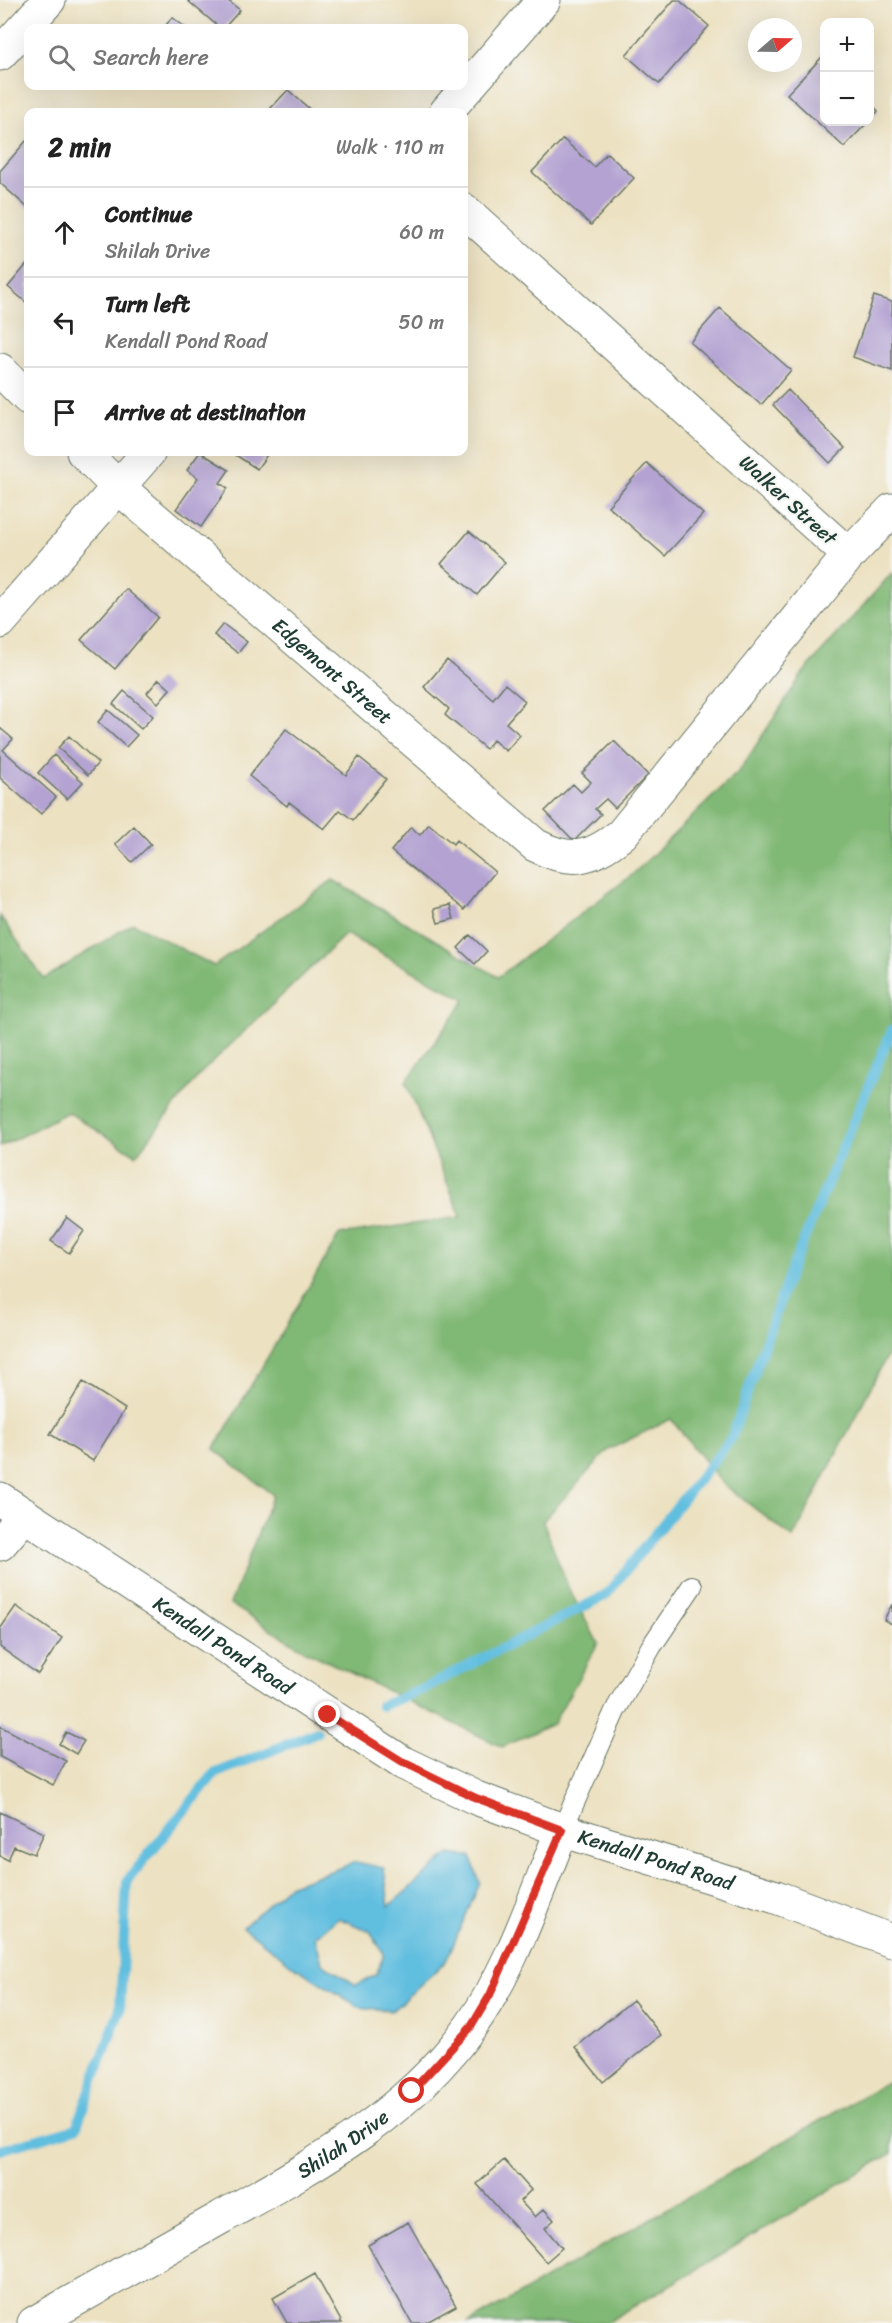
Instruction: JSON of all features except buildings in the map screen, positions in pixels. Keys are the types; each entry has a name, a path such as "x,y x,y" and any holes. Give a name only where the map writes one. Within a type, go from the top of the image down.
{"street":[{"path":"27,24 49,0"},
{"path":"468,87 544,0"},
{"path":"0,54 24,28"},
{"path":"450,108 465,90"},
{"name":"Walker Street","path":"468,214 849,555 622,834 598,852"},
{"path":"0,370 24,394"},
{"name":"Edgemont Street","path":"87,456 118,487 535,845 568,858 584,857 598,852"},
{"path":"0,621 145,456"},
{"path":"849,555 892,510"},
{"path":"0,1544 13,1507"},
{"name":"Kendall Pond Road","path":"13,1507 403,1762 476,1798 562,1830 889,1933"},
{"name":"Shilah Drive","path":"34,2323 300,2173 376,2122 412,2091 471,2027 490,1995 562,1830"}],"lane":[{"path":"562,1830 615,1711 651,1647 692,1586"}],"green space":[{"path":"892,573 892,1346 793,1538 722,1483 671,1419 608,1450 543,1521 568,1587 598,1643 553,1724 502,1747 304,1650 230,1604 273,1495 214,1449 339,1235 461,1217 406,1082 465,1000 346,934 200,1074 136,1155 68,1112 0,1147 0,916 44,979 133,923 214,966 333,880 498,977 633,874 740,770 803,673"},
{"path":"892,2079 892,2153 606,2323 469,2323"}],"water":[{"path":"449,1854 471,1857 480,1883 446,1961 392,2011 359,2007 293,1966 243,1927 288,1886 356,1862 384,1868 389,1906","holes":["338,1918 370,1931 384,1954 376,1975 356,1985 322,1963 315,1937"]}],"waterway":[{"path":"381,1706 423,1689 606,1595 731,1439 789,1275 892,1030"},
{"path":"0,2150 76,2128 120,2009 127,1881 214,1774 317,1732"}],"route":[{"path":"328,1715 403,1762 476,1798 562,1830 490,1995 471,2027 444,2059 412,2091"}]}
